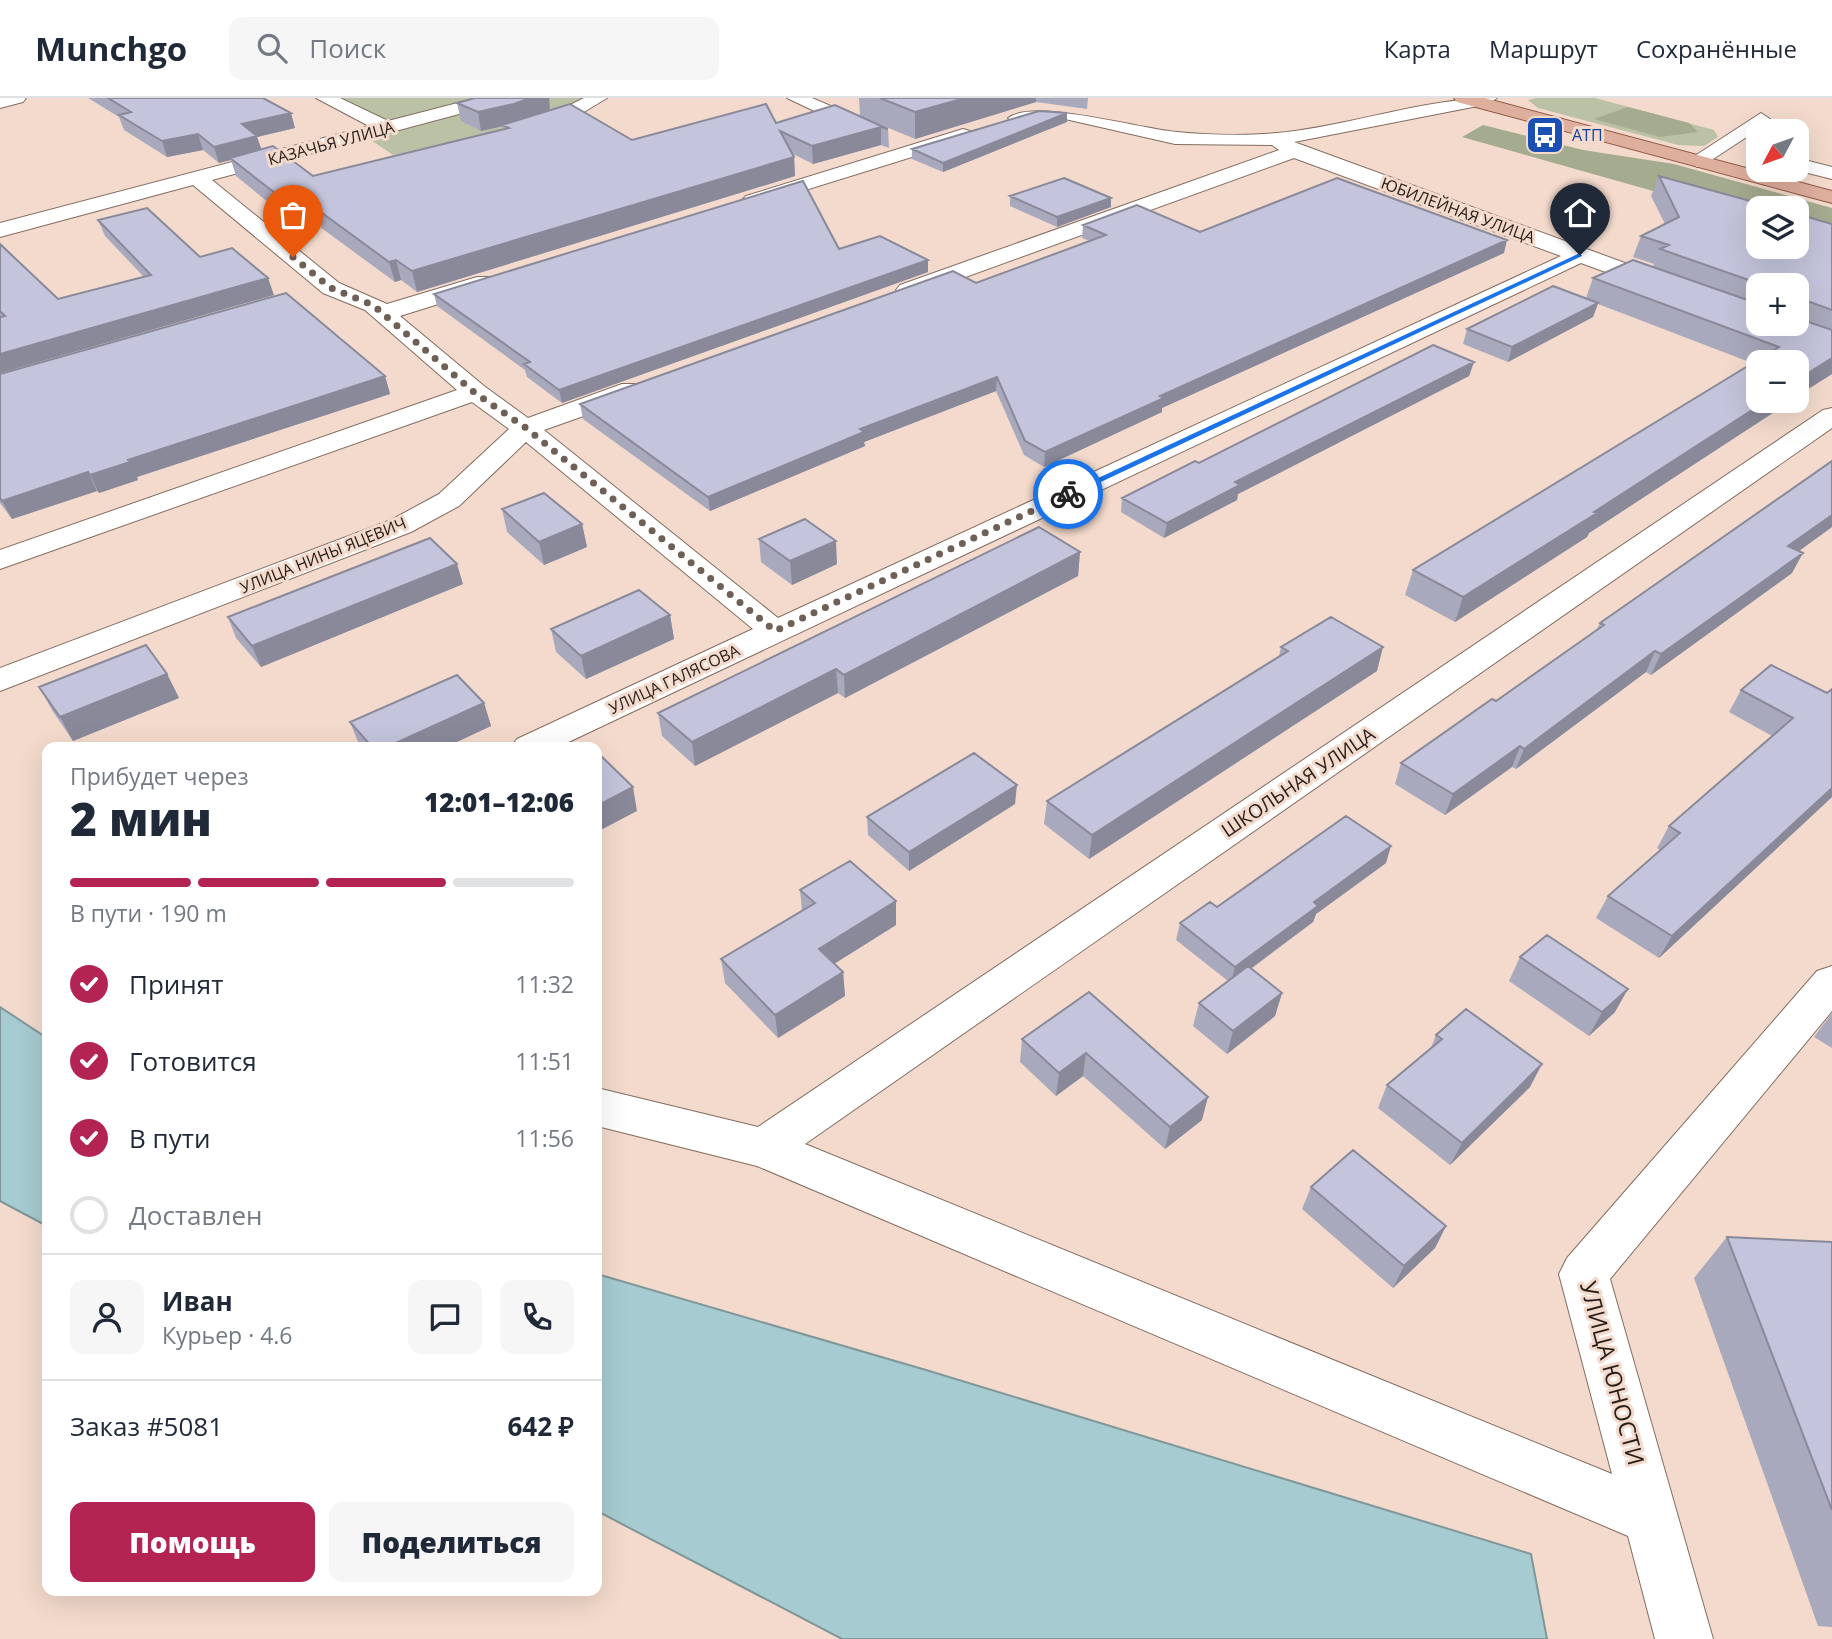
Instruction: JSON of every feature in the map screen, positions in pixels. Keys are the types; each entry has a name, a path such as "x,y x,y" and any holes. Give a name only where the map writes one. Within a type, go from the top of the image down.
{"main road":[{"path":"1475,99 1832,197"}],"street":[{"path":"0,102 17,98"},
{"path":"325,98 387,128"},
{"name":"КАЗАЧЬЯ УЛИЦА","path":"0,230 498,98"},
{"path":"512,130 567,114 598,98"},
{"path":"796,98 916,150"},
{"path":"890,296 1286,145 1475,99"},
{"path":"827,111 856,102"},
{"path":"730,207 995,125 1042,105 1065,113 1175,138 1286,145"},
{"path":"1697,161 1746,129"},
{"path":"354,136 373,149"},
{"name":"ЮБИЛЕЙНАЯ УЛИЦА","path":"1286,145 1746,316"},
{"path":"1722,145 1746,151"},
{"path":"1810,167 1832,173"},
{"path":"197,178 331,288 373,305 475,393 526,428 775,631"},
{"name":"УЛИЦА ГАЛЯСОВА","path":"540,742 1580,255"},
{"path":"383,313 503,276"},
{"path":"304,296 331,288"},
{"name":"УЛИЦА НИНЫ ЯЦЕВИЧ","path":"0,680 401,526 449,500 526,428 656,381"},
{"path":"0,560 475,393"},
{"name":"ШКОЛЬНАЯ УЛИЦА","path":"764,1148 1832,416"},
{"name":"УЛИЦА ЮНОСТИ","path":"1684,1639 1584,1274 1832,982"},
{"path":"602,1108 764,1148 1651,1518"}],"green space":[{"path":"339,98 484,98 399,120 383,120"},
{"path":"512,98 592,98 549,118 407,153 393,155 368,138"},
{"path":"1595,98 1714,130 1718,137 1704,146 1678,145 1538,108 1528,100"},
{"path":"1628,107 1689,123 1698,132 1660,137 1594,119"},
{"path":"1483,125 1583,150 1674,164 1789,196 1746,196 1746,217 1462,137"},
{"path":"1809,202 1832,208 1832,241 1809,235"}],"water":[{"path":"0,1007 42,1035 42,1223 0,1201"},
{"path":"602,1275 926,1370 1531,1554 1547,1639 842,1639 602,1514"}],"building":[{"path":"108,98 263,98 291,113 242,124 257,136 214,147 198,134 162,141 119,115 131,112"},
{"path":"475,98 530,98 478,112 457,103"},
{"path":"880,98 965,98 915,112"},
{"path":"570,104 632,140 766,104 776,123 835,105 888,129 881,127 812,146 780,131 794,157 412,271 396,260 389,262 299,196 284,200 230,158 273,146 313,176 509,128 502,125"},
{"path":"1039,111 1067,113 943,163 912,149"},
{"path":"1659,176 1746,200 1746,259 1809,259 1809,217 1832,224 1832,310 1809,302 1809,273 1746,273 1746,279 1660,249 1669,245 1641,236 1679,217"},
{"path":"1064,178 1111,198 1057,217 1010,196"},
{"path":"1337,178 1507,240 1160,396 1164,398 1045,452 1025,441 997,377 860,429 864,432 708,497 580,404 953,271 976,283 1106,235 1083,225 1137,205 1200,232"},
{"path":"803,181 839,249 880,236 928,260 559,390 524,364 530,362 434,294"},
{"path":"147,208 200,257 232,248 268,278 0,354 0,317 5,316 0,311 0,244 58,299 151,275 98,220"},
{"path":"1633,260 1746,299 1746,335 1593,278"},
{"path":"1553,286 1598,303 1512,347 1467,329"},
{"path":"286,293 385,376 128,460 130,462 90,475 88,472 2,501 0,374"},
{"path":"1809,322 1832,330 1832,358 1809,372 1809,350 1774,350 1779,347 1749,336 1809,336"},
{"path":"1433,345 1474,362 1235,482 1240,485 1167,523 1122,498 1195,461 1199,463"},
{"path":"1746,367 1747,413 1594,512 1597,513 1463,597 1413,570"},
{"path":"1832,461 1832,515 1788,546 1803,553 1661,654 1655,651 1524,749 1520,746 1453,794 1401,763 1492,699 1496,701 1604,625 1600,623"},
{"path":"544,493 582,524 539,542 502,509"},
{"path":"805,519 836,541 790,561 759,539"},
{"path":"1039,527 1080,552 844,675 836,669 692,742 658,713"},
{"path":"430,538 457,564 252,646 228,617"},
{"path":"639,590 670,615 581,656 551,629"},
{"path":"1331,617 1383,647 1092,835 1047,801 1288,651 1281,647"},
{"path":"146,645 167,674 60,717 39,687"},
{"path":"1771,665 1827,693 1832,689 1832,788 1672,936 1608,896 1680,833 1669,826 1793,718 1741,690"},
{"path":"457,675 484,703 398,742 368,742 350,722"},
{"path":"974,753 1017,785 909,852 867,817"},
{"path":"602,757 633,787 602,803"},
{"path":"1346,816 1391,846 1314,902 1318,906 1235,967 1180,923 1210,902 1217,907"},
{"path":"850,861 896,901 819,949 843,972 775,1015 721,959 815,903 800,890"},
{"path":"1547,935 1628,989 1602,1012 1520,957"},
{"path":"1248,966 1282,993 1233,1031 1199,1003"},
{"path":"1089,992 1208,1097 1170,1127 1086,1053 1059,1073 1022,1039"},
{"path":"1466,1009 1542,1064 1462,1143 1387,1085 1442,1039 1436,1035"},
{"path":"1353,1150 1446,1226 1404,1266 1311,1187"},
{"path":"1727,1237 1832,1242 1832,1510"}],"way so far":[{"path":"293,257 331,288 373,305 475,393 526,428 775,631 1068,494"}],"place":[{"name":"АТП","path":"1545,135"}],"route":[{"path":"1068,494 1580,255"}]}
